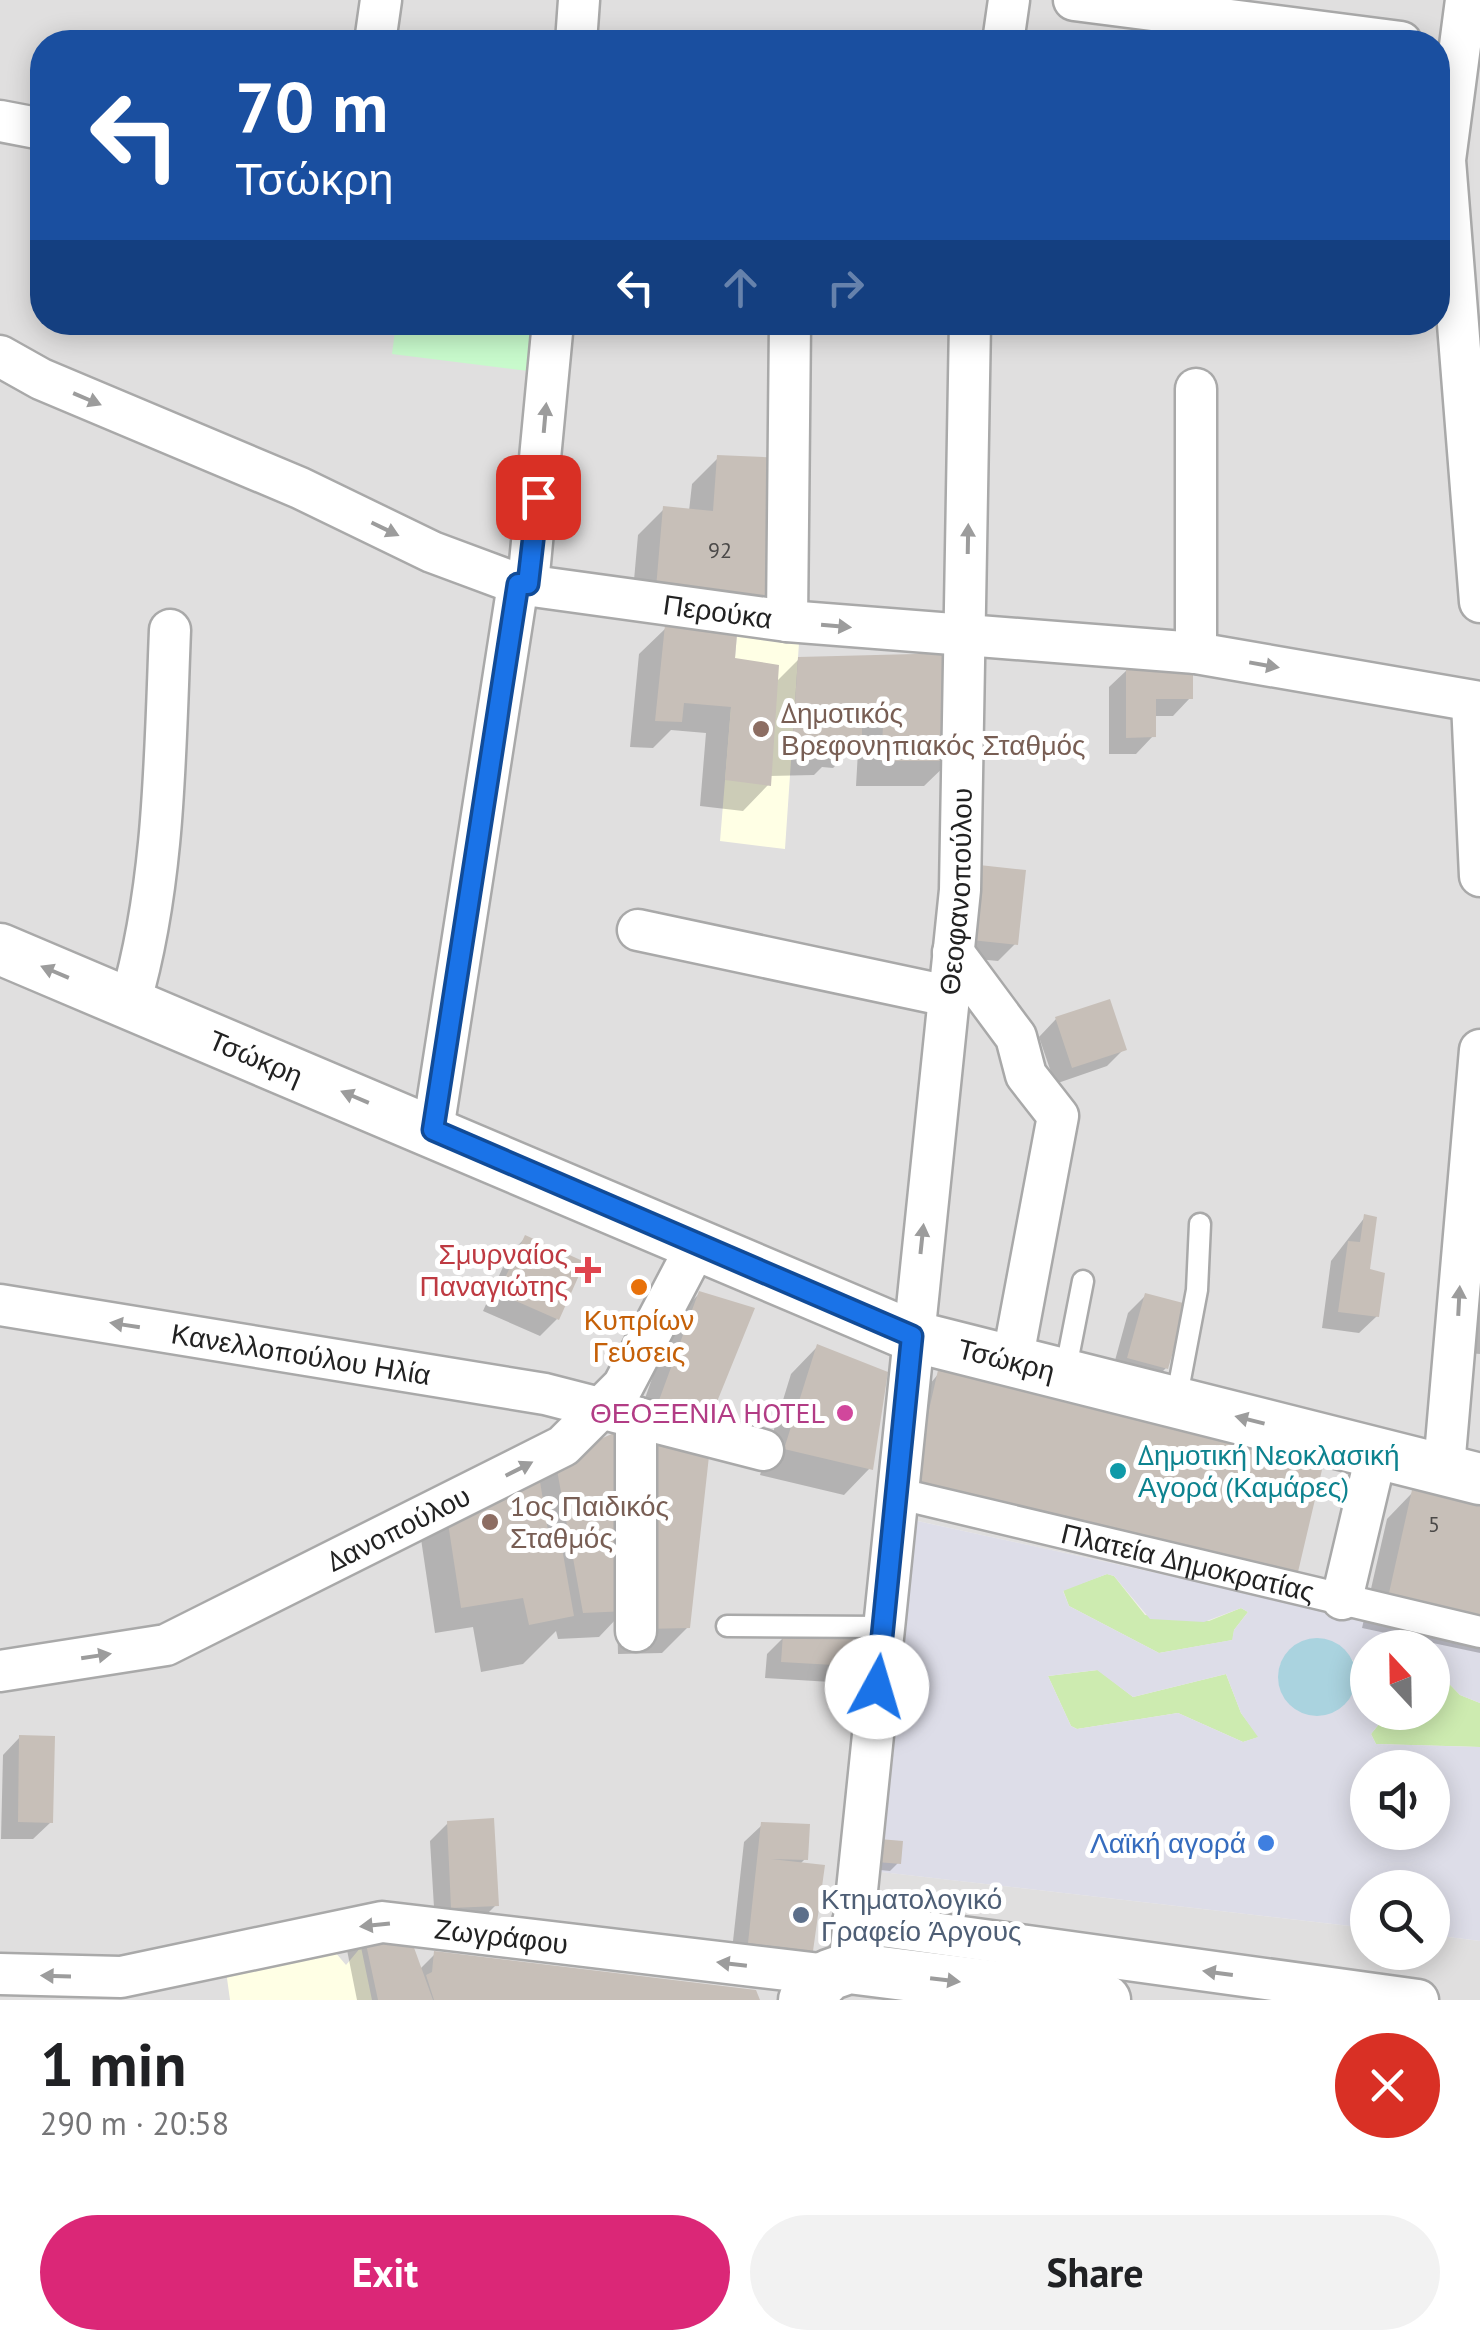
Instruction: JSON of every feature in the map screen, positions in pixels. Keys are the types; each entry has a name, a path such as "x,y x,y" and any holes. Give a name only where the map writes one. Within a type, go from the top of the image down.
{"street":[{"path":"377,30 381,0"},
{"path":"577,30 579,0"},
{"path":"1005,30 1009,0"},
{"path":"1074,0 1308,30"},
{"path":"1450,41 1466,0"},
{"path":"0,121 30,127"},
{"path":"1450,223 1480,602"},
{"path":"433,1130 523,584 552,335"},
{"path":"787,622 790,335"},
{"name":"Θεοφανοπούλου","path":"834,1966 882,1627 960,890 970,335"},
{"name":"Περούκα","path":"0,356 41,379 300,488 432,552 523,584 787,622 1196,653 1476,702"},
{"path":"1196,389 1196,653"},
{"path":"130,1003 154,885 164,789 170,630"},
{"path":"1476,702 1480,876"},
{"path":"638,930 948,996"},
{"name":"Τσώκρη","path":"0,949 912,1336 1462,1473"},
{"path":"953,952 1016,1037 1026,1075 1058,1116 1012,1362"},
{"path":"1462,1473 1480,1050"},
{"name":"Δανοπούλου","path":"0,1671 166,1645 563,1446 618,1414 622,1386 698,1245"},
{"name":"Κανελλοπούλου Ηλία","path":"0,1305 546,1394 763,1450"},
{"path":"618,1414 636,1630"},
{"path":"1342,1599 1377,1451"},
{"name":"Πλατεία Δημοκρατίας","path":"896,1493 1480,1632"},
{"name":"Ζωγράφου","path":"0,1974 121,1978 382,1922 834,1966 1418,2000"},
{"name":"Ζωγράφου","path":"1007,1977 1080,1998"}],"lane":[{"path":"1176,1402 1197,1290 1200,1224"},
{"path":"1065,1374 1083,1281"},
{"path":"727,1626 882,1627"}],"shaded area":[{"path":"0,0 1480,0 1480,1643 1450,1636 1450,1630 1420,1630 913,1520 873,1871 1350,1926 1350,1970 1450,1970 1450,1937 1480,1941 1480,2000 0,2000"},
{"name":"Δημοτικός Βρεφονηπιακός Σταθμός","path":"737,634 799,643 785,849 720,841"},
{"path":"913,1520 1420,1630 1350,1630 1350,1660 1280,1664 1280,1688 1350,1686 1350,1730 1374,1730 1371,1734 1376,1744 1480,1747 1480,1941 1450,1937 1450,1870 1350,1870 1350,1926 872,1871","holes":["1107,1574 1114,1576 1150,1619 1204,1622 1241,1608 1248,1612 1234,1630 1232,1640 1159,1653 1069,1606 1063,1591","1097,1670 1133,1697 1226,1674 1241,1713 1258,1737 1243,1742 1178,1713 1077,1729 1071,1726 1048,1676"]},
{"path":"1450,1636 1480,1643 1480,1703 1460,1695 1450,1685"},
{"path":"361,1947 372,2000 230,2000 226,1971 335,1952 346,1965"}],"green space":[{"path":"394,335 532,335 528,371 392,354"},
{"path":"1107,1574 1114,1576 1145,1615 1209,1621 1241,1608 1248,1612 1234,1630 1233,1640 1159,1653 1069,1606 1063,1590"},
{"path":"1098,1670 1133,1697 1226,1674 1241,1713 1259,1737 1243,1742 1178,1713 1077,1729 1071,1726 1048,1676"},
{"path":"1450,1685 1460,1695 1480,1703 1480,1747 1376,1744 1371,1734 1374,1730 1450,1730"}],"water":[{"path":"1317,1638 1345,1649 1350,1655 1350,1699 1345,1705 1317,1716 1289,1705 1278,1677 1289,1649"}],"building":[{"path":"717,455 784,458 778,604 656,588 663,506 713,511"},
{"path":"665,625 737,634 735,658 779,665 771,786 725,780 731,707 684,703 682,722 655,721"},
{"path":"954,653 953,761 881,761 883,726 862,725 862,742 843,741 843,750 792,750 798,657"},
{"path":"1126,667 1193,667 1193,699 1156,699 1156,737 1126,738"},
{"path":"970,864 1026,870 1018,945 962,939"},
{"path":"1110,999 1127,1050 1072,1068 1055,1017"},
{"path":"1364,1214 1377,1217 1370,1269 1385,1273 1379,1317 1338,1312 1348,1241 1360,1242"},
{"path":"525,1235 585,1262 559,1320 498,1293"},
{"path":"699,1291 755,1308 710,1419 658,1403"},
{"path":"1145,1293 1187,1304 1168,1369 1127,1358"},
{"path":"817,1344 888,1372 873,1470 784,1449"},
{"name":"Δημοτική Νεοκλασική Αγορά (Καμάρες)","path":"938,1370 1325,1457 1298,1572 912,1485"},
{"path":"614,1433 621,1438 628,1611 583,1613 555,1459"},
{"path":"641,1441 710,1447 690,1628 643,1629"},
{"path":"537,1463 551,1549 562,1548 574,1616 529,1625 523,1598 461,1608 446,1510"},
{"path":"1412,1490 1480,1505 1480,1622 1387,1602"},
{"path":"783,1634 853,1637 851,1666 781,1662"},
{"path":"19,1735 55,1736 53,1823 18,1822"},
{"path":"494,1818 499,1906 451,1908 447,1821"},
{"path":"761,1822 810,1824 808,1860 771,1859 825,1865 813,1951 748,1943"},
{"path":"879,1839 903,1841 901,1864 877,1862"},
{"path":"363,1930 408,1931 433,2000 378,2000"},
{"path":"434,1951 756,1990 760,2000 434,2000 426,1975 432,1972"}],"place":[{"name":"Δημοτικός Βρεφονηπιακός Σταθμός","path":"761,729"},
{"name":"Σμυρναίος Παναγιώτης","path":"588,1270"},
{"name":"Κυπρίων Γεύσεις","path":"639,1287"},
{"name":"ΘΕΟΞΕΝΙΑ HOTEL","path":"845,1413"},
{"name":"Δημοτική Νεοκλασική Αγορά (Καμάρες)","path":"1118,1471"},
{"name":"1ος Παιδικός Σταθμός","path":"490,1522"},
{"name":"Λαϊκή αγορά","path":"1266,1843"},
{"name":"Κτηματολογικό Γραφείο Άργους","path":"801,1915"}],"route":[{"path":"538,497 532,567 528,584 518,584 433,1130 912,1336 877,1687"}]}
